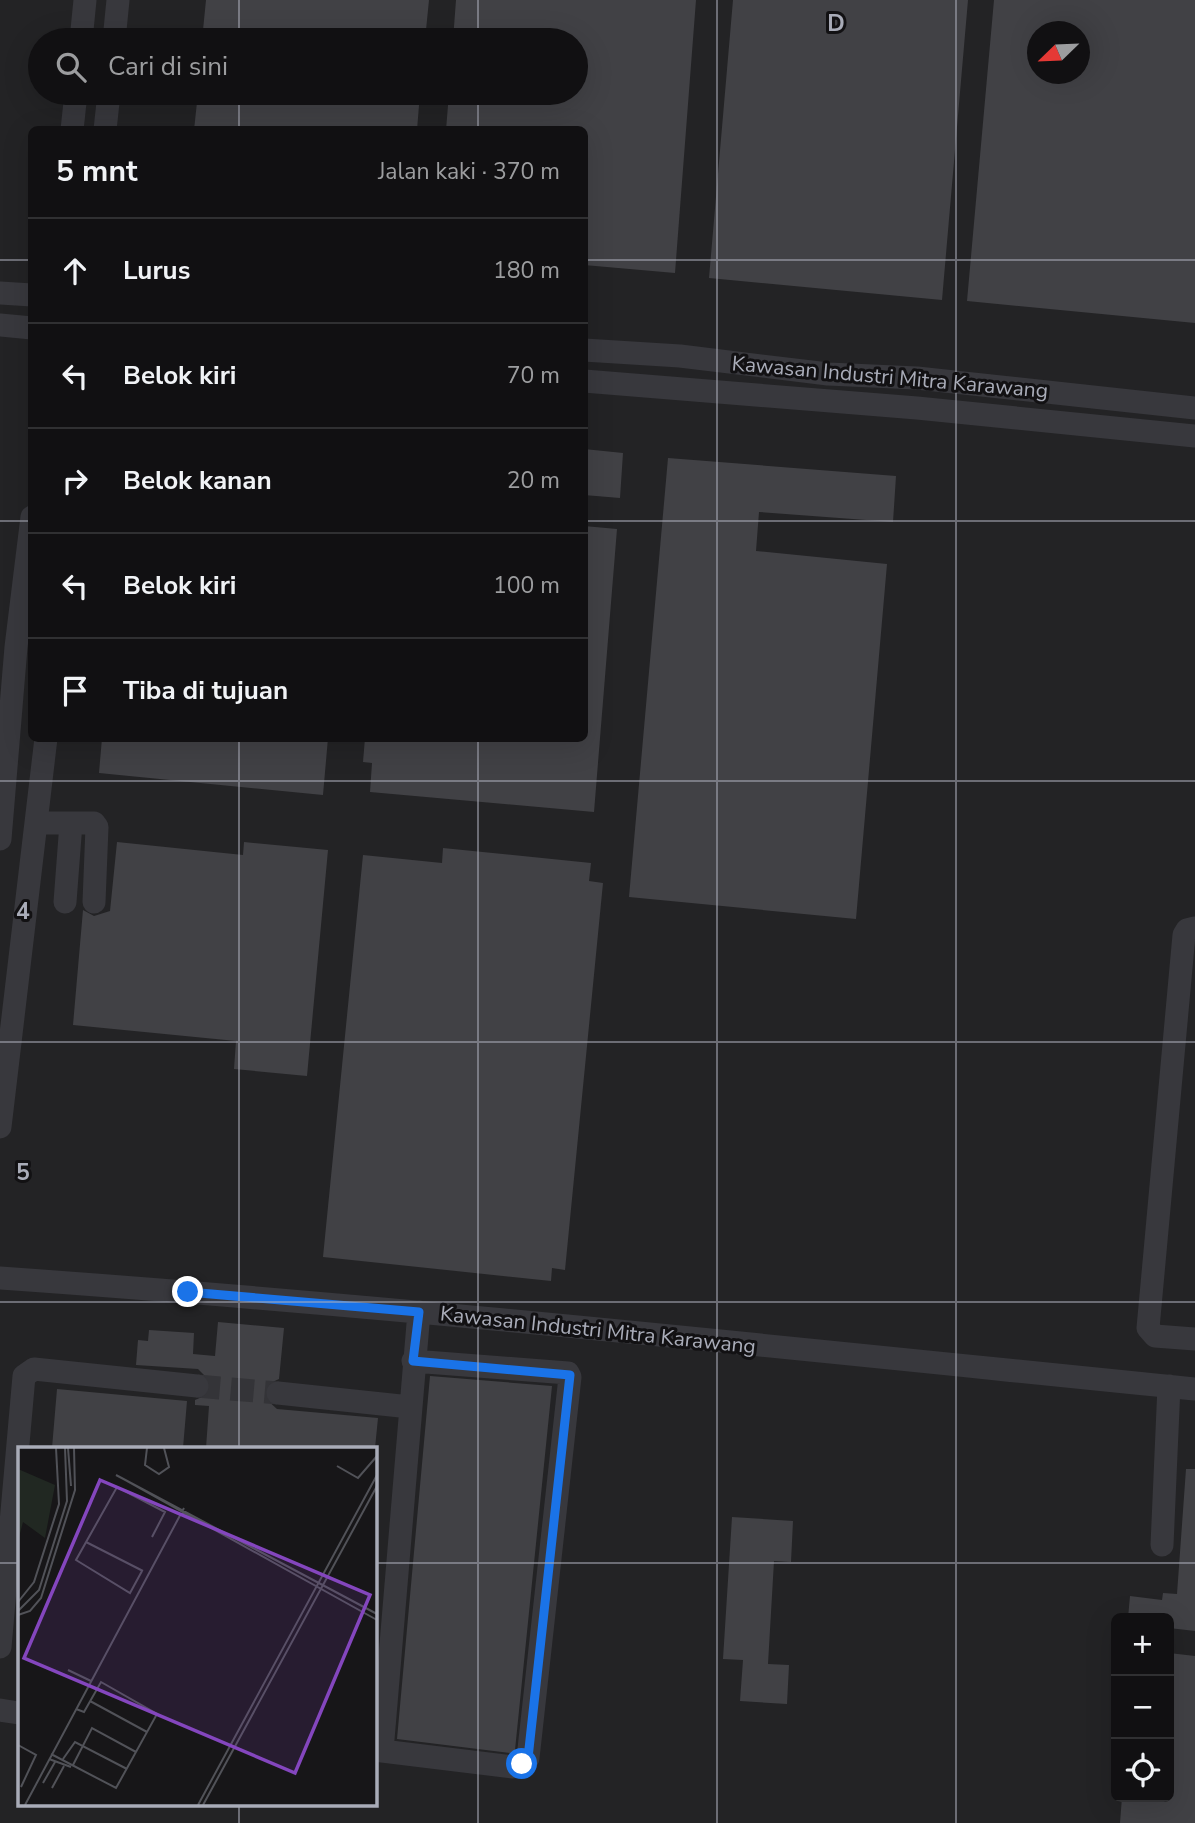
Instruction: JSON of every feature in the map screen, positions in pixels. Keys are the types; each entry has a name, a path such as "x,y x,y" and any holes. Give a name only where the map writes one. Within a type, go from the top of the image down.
{"street":[{"path":"82,28 85,0"},
{"path":"115,28 118,0"},
{"path":"72,126 75,105"},
{"path":"105,126 108,105"},
{"path":"0,293 28,295"},
{"path":"0,325 28,328"},
{"name":"Kawasan Industri Mitra Karawang","path":"588,350 680,356 828,374 917,378 1195,408"},
{"name":"Kawasan Industri Mitra Karawang","path":"588,380 903,407 1195,436"},
{"path":"0,839 16,647 28,580"},
{"path":"0,1127 46,742"},
{"path":"36,823 94,823 97,827 94,902"},
{"path":"65,902 71,823"},
{"path":"1195,928 1184,934 1148,1328 1155,1336 1195,1339"},
{"name":"Kawasan Industri Mitra Karawang","path":"0,1278 419,1312 1195,1389"},
{"path":"413,1361 568,1373 570,1377 528,1758 513,1767 378,1750 413,1361 419,1312"},
{"path":"0,1647 24,1376 34,1369 197,1386"},
{"path":"1161,1545 1169,1386"},
{"path":"278,1393 410,1407"},
{"path":"0,1710 18,1713"}],"shaded area":[{"path":"0,0 1195,0 1195,1823 0,1823"}],"building":[{"path":"206,0 429,0 426,28 203,28"},
{"path":"456,0 696,0 675,273 588,265 588,126 446,126 448,105 588,105 588,28 454,28"},
{"path":"733,0 968,0 942,300 709,278"},
{"path":"994,0 1195,0 1195,323 967,301"},
{"path":"197,105 419,105 417,126 194,126"},
{"path":"588,449 623,453 620,498 588,495"},
{"path":"668,458 896,476 893,522 759,512 756,551 887,564 856,919 629,897"},
{"path":"588,526 617,529 594,812 370,792 372,763 363,762 365,742 588,742"},
{"path":"102,742 328,742 323,795 99,773"},
{"path":"117,842 243,855 244,842 328,850 307,1076 234,1069 236,1041 73,1025 83,910 94,916 110,911"},
{"path":"443,848 591,863 589,881 603,883 565,1270 552,1268 551,1281 323,1257 363,855 442,863"},
{"path":"218,1322 284,1328 279,1379 266,1385 266,1399 277,1409 378,1418 375,1447 206,1447 209,1406 195,1405 195,1400 209,1394 209,1380 198,1369 136,1365 138,1340 148,1341 149,1330 194,1333 193,1354 215,1356"},
{"path":"430,1376 552,1386 515,1750 510,1753 397,1739"},
{"path":"57,1389 187,1401 183,1447 52,1447"},
{"path":"1186,1469 1195,1469 1195,1631 1174,1629 1174,1613 1128,1613 1130,1596 1162,1600 1163,1593 1177,1594"},
{"path":"732,1517 793,1521 791,1562 774,1561 768,1664 789,1665 787,1704 740,1701 743,1660 723,1659"},
{"path":"1174,1654 1195,1656 1195,1823 1120,1823 1122,1802 1174,1802"}],"tunnel":[{"path":"197,1386 278,1393"}],"route":[{"path":"188,1292 419,1312 413,1361 570,1375 528,1758 522,1764"}]}
